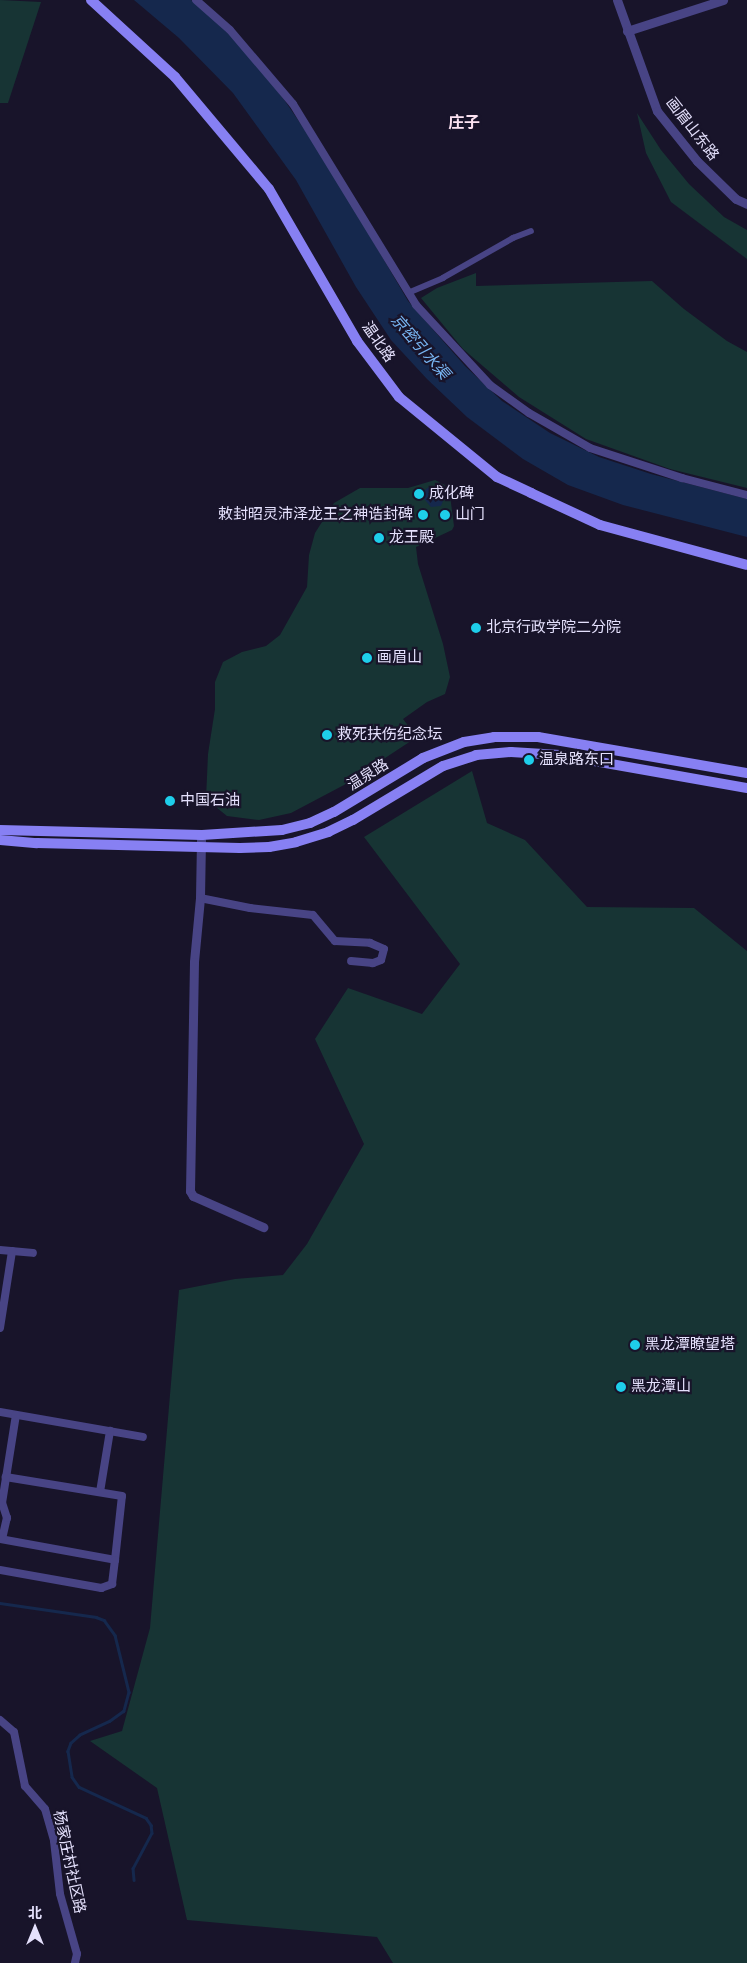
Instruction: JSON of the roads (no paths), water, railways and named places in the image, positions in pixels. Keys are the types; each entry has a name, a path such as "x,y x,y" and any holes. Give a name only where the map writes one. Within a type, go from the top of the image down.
{"main road":[{"name":"温北路","path":"91,0 175,77 269,189 357,341 399,397 491,472 531,493 600,524 747,565"},
{"name":"温泉路","path":"0,830 202,835 260,833 282,830 310,823 354,802 423,758 450,746 479,738 538,737 747,773"},
{"name":"温泉路","path":"0,840 36,844 269,847 296,842 328,832 431,772 476,755 493,753 530,752 560,755 747,788"}],"street":[{"path":"196,0 230,30 293,104 416,306 490,385 530,413 590,448 682,478 747,495"},
{"name":"画眉山东路","path":"617,0 657,111 696,161 736,199 747,204"},
{"path":"627,31 723,0"},
{"path":"408,293 444,278 513,238 531,231"},
{"path":"202,835 200,898 194,962 190,1191 192,1196 263,1227"},
{"path":"200,898 258,909 313,915 335,941 370,943 384,949 382,960 373,963 351,960"},
{"path":"0,1250 33,1254"},
{"path":"0,1328 12,1251"},
{"path":"0,1412 143,1437"},
{"path":"16,1415 2,1503 7,1518 1,1539 115,1560"},
{"path":"100,1492 110,1431"},
{"path":"0,1570 107,1587 112,1584 122,1496 6,1477"},
{"name":"杨家庄村社区路","path":"0,1720 14,1732 25,1786 45,1809 54,1841 60,1894 77,1954 75,1963"}],"water":[{"name":"京密引水渠","path":"134,0 191,0 210,15 250,56 285,101 326,161 408,301 465,366 502,401 550,433 599,457 651,474 747,499 747,537 623,505 568,485 523,459 467,417 427,379 391,340 356,287 296,180 233,93 179,38"},
{"path":"430,486 440,490 443,501 441,506 431,507 420,494"}],"waterway":[{"path":"0,1603 96,1617 104,1620 115,1635 129,1692 124,1711 110,1721 80,1735 71,1743 68,1751 72,1777 79,1787 146,1818 151,1825 152,1833 133,1868 134,1880"}],"place":[{"name":"成化碑","path":"419,494"},
{"name":"敕封昭灵沛泽龙王之神诰封碑","path":"423,515"},
{"name":"山门","path":"445,515"},
{"name":"龙王殿","path":"379,538"},
{"name":"北京行政学院二分院","path":"476,628"},
{"name":"画眉山","path":"367,658"},
{"name":"救死扶伤纪念坛","path":"327,735"},
{"name":"温泉路东口","path":"529,760"},
{"name":"中国石油","path":"170,801"},
{"name":"黑龙潭瞭望塔","path":"635,1345"},
{"name":"黑龙潭山","path":"621,1387"}],"district":[{"name":"庄子","path":"464,123"}]}
